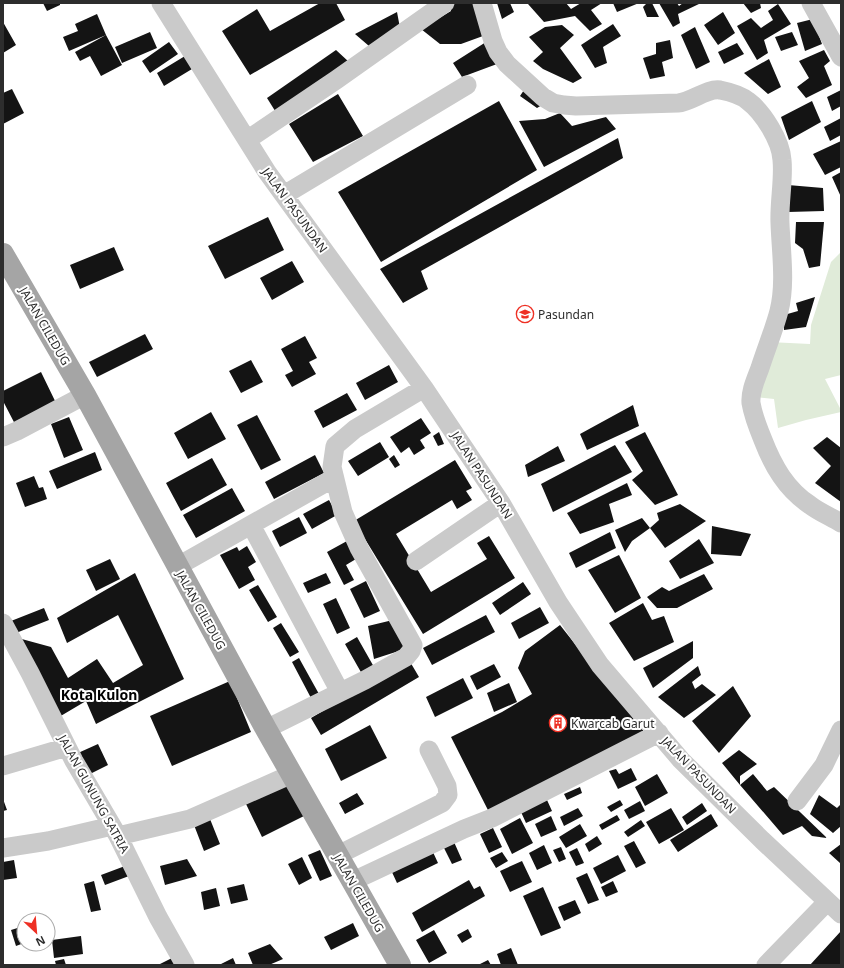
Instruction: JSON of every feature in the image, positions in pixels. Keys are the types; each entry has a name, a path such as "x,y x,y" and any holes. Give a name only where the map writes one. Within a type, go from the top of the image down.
{"main road":[{"name":"JALAN CILEDUG","path":"3,254 85,395 266,728 400,965"}],"street":[{"name":"JALAN PASUNDAN","path":"161,3 267,172 424,388 501,503 558,602 600,665 681,760 762,840 841,914"},
{"path":"247,140 310,98 445,3"},
{"path":"482,3 493,41 498,52 507,64 543,97 553,103 576,106 678,103 711,91 721,90 740,96 747,100 768,124 776,140 782,160 780,219 782,293 779,310 754,382 751,402 758,428 770,458 786,484 810,506 841,523"},
{"path":"811,3 839,48"},
{"path":"284,195 467,85"},
{"path":"266,728 340,692 406,657 411,651 413,645 359,548 343,512 332,467 335,446 355,428 424,388"},
{"path":"3,437 85,395"},
{"path":"178,566 334,478"},
{"path":"416,561 501,503"},
{"path":"251,525 340,692"},
{"name":"JALAN GUNUNG SATRIA","path":"3,623 67,747 115,831 158,917 185,965"},
{"path":"797,801 824,765 841,730"},
{"path":"353,881 464,829 492,818 659,733"},
{"path":"3,766 67,747"},
{"path":"338,855 442,803 448,795 447,786 429,750"},
{"path":"3,848 190,819 292,774"},
{"path":"766,965 827,902"}],"green space":[{"path":"841,252 841,375 825,379 841,412 778,428 774,399 755,397 769,342 810,344 811,325 831,262"}],"building":[{"path":"43,3 60,3 60,5 47,11"},
{"path":"320,3 336,3 345,20 250,75 222,31 257,9 270,31"},
{"path":"450,3 478,3 483,36 461,44 440,44 421,29 451,11"},
{"path":"497,3 510,3 514,12 502,19"},
{"path":"566,3 571,9 581,3 602,3 591,10 602,24 590,31 575,16 544,22 528,4"},
{"path":"613,3 639,3 617,12"},
{"path":"647,3 652,3 659,17 647,17 643,7"},
{"path":"659,3 677,3 679,6 683,3 701,3 678,14 680,23 673,27"},
{"path":"743,3 760,3 761,8 751,13"},
{"path":"778,4 791,24 764,40 768,53 757,60 737,26 751,18 761,28 773,20 768,11"},
{"path":"397,12 400,28 369,46 355,34"},
{"path":"723,12 735,33 718,45 704,25"},
{"path":"97,14 106,35 69,51 63,37 78,31 75,24"},
{"path":"813,19 822,44 805,51 797,23"},
{"path":"3,22 16,45 3,53"},
{"path":"613,24 621,36 603,47 607,63 595,68 581,45"},
{"path":"562,25 574,35 560,48 582,78 573,83 543,69 533,61 543,52 529,37 545,27"},
{"path":"695,27 710,62 696,69 681,35"},
{"path":"150,32 157,48 122,63 115,47"},
{"path":"792,32 798,45 781,51 775,37"},
{"path":"106,35 122,65 101,76 90,56 80,61 75,52"},
{"path":"670,40 673,58 662,62 665,76 650,79 643,58 656,54 656,43"},
{"path":"169,42 178,54 150,73 142,61"},
{"path":"486,42 497,64 462,77 453,63"},
{"path":"737,43 744,54 724,64 718,52"},
{"path":"336,50 349,62 277,114 267,98"},
{"path":"824,50 830,61 824,66 832,85 806,98 797,87 809,78 799,61"},
{"path":"185,56 192,69 164,86 157,73"},
{"path":"769,59 781,87 768,94 744,73"},
{"path":"12,89 24,113 3,124 3,93"},
{"path":"524,90 542,105 537,108 520,96"},
{"path":"841,90 841,106 832,111 827,97"},
{"path":"338,94 363,136 313,162 289,124"},
{"path":"499,101 537,170 381,262 338,192"},
{"path":"812,101 821,122 789,140 781,117"},
{"path":"560,113 572,126 606,117 616,129 544,167 519,121 545,119"},
{"path":"841,118 841,135 830,141 824,127"},
{"path":"618,138 623,158 421,271 428,289 403,303 380,269"},
{"path":"841,141 841,167 825,175 813,154"},
{"path":"841,172 841,197 832,177"},
{"path":"788,185 823,188 824,211 788,212"},
{"path":"268,217 284,250 225,279 208,246"},
{"path":"796,222 824,222 820,266 809,268 803,249 795,243"},
{"path":"114,247 124,270 80,289 70,265"},
{"path":"292,261 304,282 272,300 260,278"},
{"path":"815,297 806,327 784,330 784,315 798,311 796,303"},
{"path":"145,334 153,349 97,377 89,362"},
{"path":"305,336 317,358 309,362 316,374 292,387 285,375 293,371 281,349"},
{"path":"251,360 263,382 241,393 229,371"},
{"path":"389,365 398,382 365,400 356,383"},
{"path":"41,372 57,405 16,426 3,401 3,391"},
{"path":"347,393 357,410 323,428 314,411"},
{"path":"633,405 639,426 587,450 580,434"},
{"path":"211,412 226,439 188,459 174,433"},
{"path":"257,415 281,460 261,470 237,425"},
{"path":"69,417 83,450 64,458 51,424"},
{"path":"421,418 431,433 420,440 425,448 414,455 409,447 401,453 390,437"},
{"path":"439,432 444,444 438,446 433,436"},
{"path":"645,432 678,495 655,505 632,480 643,471 625,442"},
{"path":"827,437 841,448 841,502 815,483 831,466 813,448"},
{"path":"380,442 389,457 358,476 348,461"},
{"path":"615,445 632,472 553,512 541,484"},
{"path":"558,446 565,461 528,477 525,465"},
{"path":"95,452 102,470 57,489 49,471"},
{"path":"315,455 324,473 274,499 265,482"},
{"path":"394,455 400,465 395,468 389,459"},
{"path":"212,458 227,485 181,511 166,483"},
{"path":"455,460 472,488 466,491 472,500 457,509 452,500 396,534 431,592 487,559 477,543 489,536 515,578 423,634 354,521"},
{"path":"34,476 39,488 43,487 47,499 25,507 16,483"},
{"path":"627,483 632,495 609,504 614,522 580,534 567,513"},
{"path":"232,488 245,511 196,538 183,515"},
{"path":"329,500 337,515 312,529 303,514"},
{"path":"680,504 706,521 665,548 650,528 659,520 657,513"},
{"path":"299,517 307,533 280,547 272,531"},
{"path":"642,518 650,528 632,541 625,552 615,530"},
{"path":"712,526 751,534 741,556 711,554"},
{"path":"610,532 616,548 576,568 569,553"},
{"path":"699,539 714,563 680,579 669,561"},
{"path":"347,541 356,559 346,565 354,580 344,585 327,552"},
{"path":"247,546 256,562 248,567 255,580 239,589 220,555 237,547 239,551"},
{"path":"619,555 641,598 615,613 588,570"},
{"path":"110,559 120,579 96,591 86,570"},
{"path":"135,573 184,679 96,724 86,701 59,717 18,638 51,647 68,678 97,659 113,683 143,665 118,615 67,643 57,618"},
{"path":"326,573 331,583 308,593 303,583"},
{"path":"704,574 713,589 677,608 657,608 647,597 662,587 669,591"},
{"path":"366,581 380,611 364,618 350,589"},
{"path":"523,582 531,594 500,615 492,603"},
{"path":"258,585 277,617 268,622 249,590"},
{"path":"336,598 350,628 337,634 323,604"},
{"path":"643,603 652,620 664,616 674,642 634,661 609,623"},
{"path":"540,607 549,623 519,639 511,623"},
{"path":"44,608 49,620 16,633 11,621"},
{"path":"486,615 495,632 432,665 423,648"},
{"path":"397,619 405,649 374,659 368,626"},
{"path":"281,623 299,652 290,657 273,628"},
{"name":"Kwarcab Garut","path":"560,625 645,733 492,818 451,737 502,712 532,694 518,668 525,651"},
{"path":"357,637 374,667 362,674 345,644"},
{"path":"693,641 693,658 653,688 643,668"},
{"path":"299,658 319,694 311,698 292,662"},
{"path":"409,660 419,677 321,735 311,718"},
{"path":"494,664 501,677 477,690 470,676"},
{"path":"698,666 701,675 692,682 695,689 702,684 716,695 684,718 658,697"},
{"path":"463,678 473,698 435,717 426,697"},
{"path":"230,681 251,732 172,766 150,716"},
{"path":"509,683 517,702 494,712 487,693"},
{"path":"733,686 751,716 719,753 692,721"},
{"path":"370,725 387,758 341,781 325,749"},
{"path":"98,744 108,765 88,775 78,753"},
{"path":"739,750 757,764 740,776 740,785 722,763"},
{"path":"631,768 637,780 618,789 609,771 616,769 619,774"},
{"path":"657,774 668,793 645,806 635,787"},
{"path":"753,774 767,791 774,787 827,838 812,836 802,826 783,835 740,785"},
{"path":"289,784 304,816 262,837 246,804"},
{"path":"580,787 582,793 567,800 564,794"},
{"path":"357,793 364,804 345,814 339,803"},
{"path":"819,795 837,808 841,804 841,826 833,833 810,814"},
{"path":"3,799 7,810 3,811"},
{"path":"547,800 552,811 526,823 521,812"},
{"path":"620,800 623,805 611,812 607,807"},
{"path":"640,801 645,811 629,819 624,810"},
{"path":"702,803 707,811 687,825 682,817"},
{"path":"578,808 583,816 564,826 560,817"},
{"path":"671,808 684,830 659,844 646,822"},
{"path":"711,814 718,826 678,852 670,840"},
{"path":"617,815 620,820 602,830 599,825"},
{"path":"551,816 557,830 541,837 535,824"},
{"path":"520,818 533,843 512,854 500,829"},
{"path":"210,819 220,844 204,851 194,825"},
{"path":"641,820 645,826 628,837 624,832"},
{"path":"580,824 587,836 566,848 559,837"},
{"path":"493,828 502,847 489,853 480,834"},
{"path":"597,836 602,844 589,852 585,844"},
{"path":"634,841 646,863 636,868 624,846"},
{"path":"454,842 462,860 452,864 443,846"},
{"path":"841,844 841,862 840,863 829,853"},
{"path":"544,845 552,863 537,870 529,853"},
{"path":"561,847 566,859 559,862 553,850"},
{"path":"577,848 584,863 576,866 569,852"},
{"path":"320,850 332,876 320,881 308,855"},
{"path":"432,850 438,863 397,883 391,870"},
{"path":"502,852 508,861 496,868 490,858"},
{"path":"618,855 626,871 601,884 593,868"},
{"path":"302,857 312,878 299,885 288,864"},
{"path":"187,859 197,876 165,885 160,866"},
{"path":"14,860 17,878 3,880 3,862"},
{"path":"522,861 532,882 510,892 500,871"},
{"path":"125,866 129,876 105,885 101,875"},
{"path":"587,873 599,900 588,904 576,878"},
{"path":"469,880 474,889 480,886 485,896 422,932 412,913"},
{"path":"94,881 101,910 91,912 84,884"},
{"path":"613,881 618,892 606,897 601,887"},
{"path":"244,884 248,900 231,904 227,888"},
{"path":"543,887 561,928 541,936 523,896"},
{"path":"216,888 220,906 204,910 201,892"},
{"path":"575,900 581,913 564,921 558,907"},
{"path":"353,923 359,936 331,950 324,937"},
{"path":"16,928 16,946 11,930"},
{"path":"468,929 472,937 462,943 457,935"},
{"path":"434,930 447,953 429,963 416,940"},
{"path":"841,931 841,965 810,965"},
{"path":"81,936 83,954 54,958 53,952 56,952 56,939"},
{"path":"270,944 283,959 269,965 253,965 248,953"},
{"path":"511,948 518,965 501,965 497,954"},
{"path":"176,956 180,965 158,965"},
{"path":"233,958 236,965 219,965"},
{"path":"64,959 66,965 56,965 55,961"},
{"path":"488,960 491,965 478,965"}],"place":[{"name":"Pasundan","path":"525,314"},
{"name":"Kwarcab Garut","path":"558,723"}],"district":[{"name":"Kota Kulon","path":"99,694"}]}
